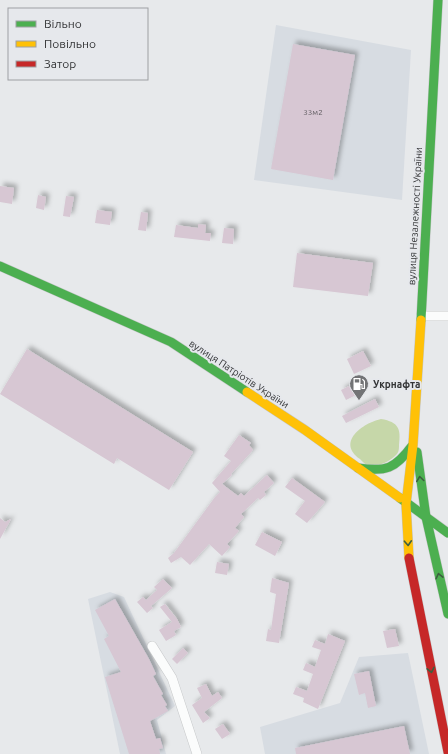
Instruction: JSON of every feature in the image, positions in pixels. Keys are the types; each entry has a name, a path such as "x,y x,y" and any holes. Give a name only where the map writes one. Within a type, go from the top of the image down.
{"main road":[{"name":"вулиця Незалежності України","path":"438,0 414,433 406,504 409,562 448,752"},
{"name":"вулиця Патріотів України","path":"0,266 171,342 305,430 406,504 448,532"},
{"name":"вулиця Незалежності України","path":"414,433 426,517 448,608"},
{"path":"356,467 378,471 389,468 402,458 413,445"}],"street":[{"path":"421,316 448,316"},
{"path":"152,646 172,678 197,754"}],"shaded area":[{"path":"276,25 411,50 402,200 254,180"},
{"path":"110,592 124,597 175,706 157,720 166,754 120,754 88,599"},
{"path":"408,653 429,754 265,754 260,727 340,703 359,657"}],"green space":[{"path":"381,419 392,422 398,427 400,435 398,451 396,455 386,462 374,466 367,465 353,453 351,440 360,429 374,421"}],"building":[{"path":"293,44 355,55 333,180 271,169"},
{"path":"0,186 14,188 12,204 0,202"},
{"path":"38,195 46,197 44,210 36,208"},
{"path":"66,196 74,197 70,217 63,216"},
{"path":"97,210 112,212 110,225 95,223"},
{"path":"141,212 148,213 146,231 138,230"},
{"path":"198,224 206,225 205,233 211,233 210,241 174,237 176,225 198,228"},
{"path":"224,228 234,229 233,244 222,243"},
{"path":"297,253 373,263 368,296 293,287"},
{"path":"27,349 193,452 169,490 117,458 114,464 0,394"},
{"path":"363,351 371,366 354,374 347,359"},
{"path":"355,383 360,393 346,400 341,390"},
{"path":"375,399 379,407 346,423 342,416"},
{"path":"239,435 251,443 249,445 253,450 231,474 232,475 222,484 238,496 241,493 244,496 267,475 274,483 264,492 266,495 260,500 258,498 241,514 244,517 235,528 239,531 227,544 230,547 222,556 209,544 190,565 181,557 171,563 168,558 174,553 220,492 212,483 231,461 224,456"},
{"path":"292,478 325,502 307,523 295,514 305,501 285,487"},
{"path":"0,518 5,522 11,519 0,539"},
{"path":"262,532 282,542 275,556 255,545"},
{"path":"217,562 229,564 227,575 215,573"},
{"path":"272,578 289,583 279,643 266,641 268,629 271,630 276,594 270,592"},
{"path":"163,579 172,588 151,606 153,608 147,613 137,602 143,597 146,600 157,590 154,587"},
{"path":"115,599 149,659 156,674 153,676 167,705 165,706 168,711 150,721 156,739 160,738 163,748 159,749 160,754 129,754 105,677 121,672 104,639 109,636 95,610"},
{"path":"165,604 177,619 181,627 174,631 176,635 166,641 159,630 172,622 160,607"},
{"path":"395,629 399,646 387,648 383,631"},
{"path":"328,634 345,641 318,709 303,702 304,698 293,694 296,687 307,691 313,674 303,670 306,663 315,667 321,650 312,647 315,640 325,644"},
{"path":"183,648 188,653 177,664 172,659"},
{"path":"369,671 376,706 368,708 365,693 359,695 354,674"},
{"path":"206,684 212,696 218,692 222,698 204,712 210,718 203,723 192,705 202,698 197,688"},
{"path":"223,724 230,734 222,739 215,729"},
{"path":"404,726 410,754 296,754 295,748"}],"traffic: fast":[{"path":"421,320 438,0"},
{"path":"0,266 171,342 247,392"},
{"path":"358,468 383,469 389,467 400,460 412,446"},
{"path":"417,452 426,517 448,614"},
{"path":"400,498 448,533"}],"traffic: slow":[{"path":"409,558 406,504 413,445 421,320"},
{"path":"247,392 305,430 400,498"}],"traffic: jam":[{"path":"409,558 448,752"}],"place":[{"name":"Укрнафта","path":"359,401"}]}
